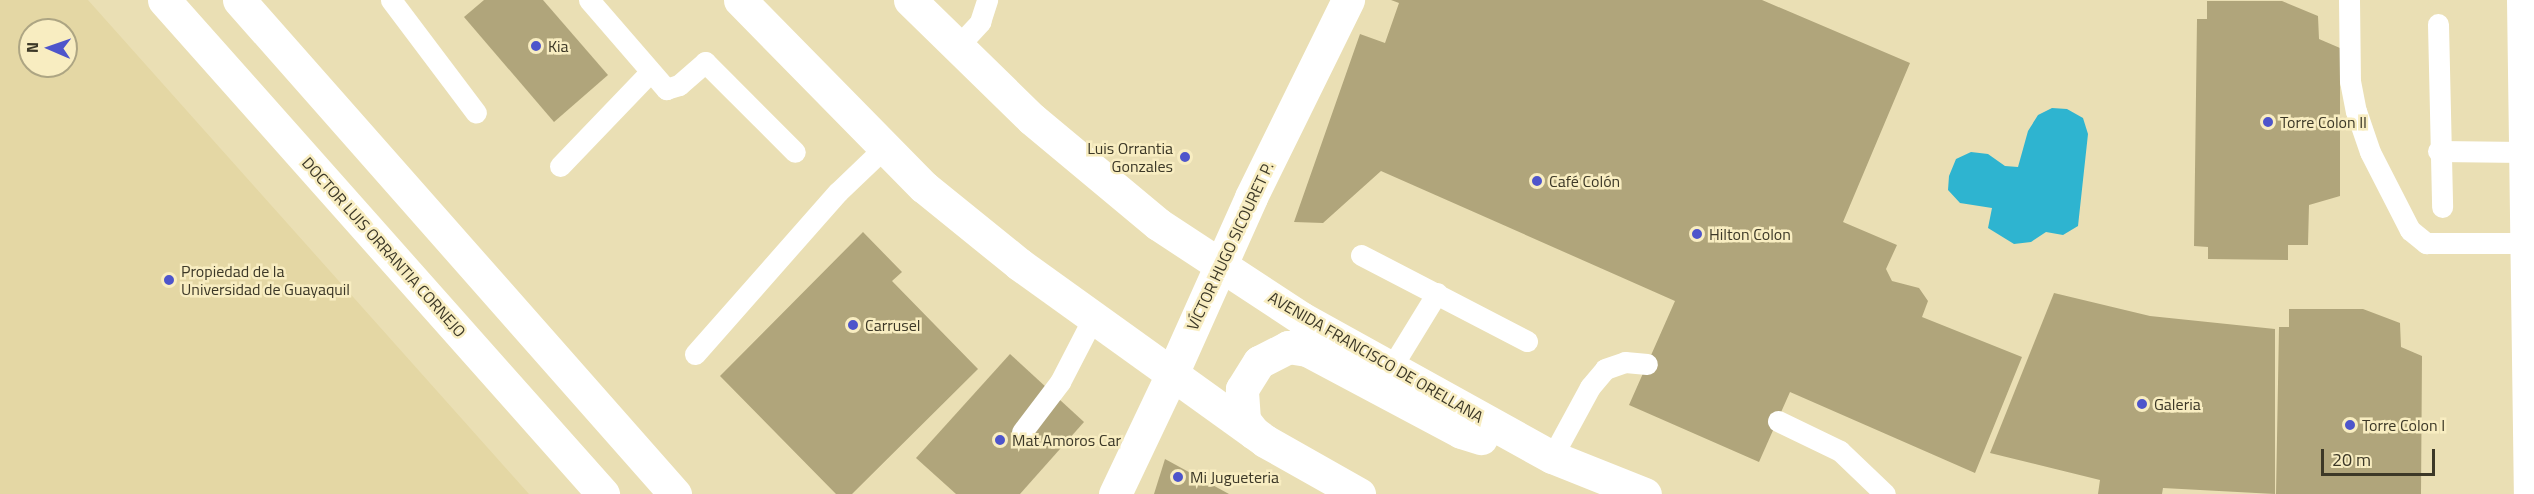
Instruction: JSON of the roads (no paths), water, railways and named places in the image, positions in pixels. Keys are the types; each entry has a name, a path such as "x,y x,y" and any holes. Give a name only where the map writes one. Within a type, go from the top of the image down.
{"street":[{"name":"DOCTOR LUIS ORRANTIA CORNEJO","path":"164,0 603,494"},
{"path":"239,0 675,494"},
{"path":"740,0 883,149 924,187 1019,264 1254,433 1359,494"},
{"name":"AVENIDA FRANCISCO DE ORELLANA","path":"910,0 1032,119 1158,224 1301,318 1391,368 1552,457 1645,494"},
{"name":"VÍCTOR HUGO SICOURET P.","path":"1115,494 1221,264 1348,0"},
{"path":"2523,0 2529,45 2529,115 2524,152 2530,494"},
{"path":"1254,433 1244,420 1242,389 1259,362 1287,347 1307,350 1461,432 1552,457"}],"lane":[{"path":"391,0 476,113"},
{"path":"589,0 666,89 679,85 705,62 795,152"},
{"path":"958,46 980,22 987,0"},
{"path":"2349,0 2350,81 2356,111 2370,152 2410,230 2426,243 2525,243"},
{"path":"2438,24 2438,151 2442,207"},
{"path":"560,166 650,72"},
{"path":"695,354 838,192 883,149"},
{"path":"2438,151 2524,152"},
{"path":"1361,255 1527,341"},
{"path":"1391,368 1437,293"},
{"path":"1022,432 1060,382 1094,316"},
{"path":"1552,457 1590,387 1605,369 1625,362 1647,364"},
{"path":"1778,421 1840,451 1885,494"}],"water":[{"path":"2052,108 2067,109 2083,118 2088,134 2078,226 2063,235 2046,232 2031,242 2014,244 1988,228 1992,208 1960,203 1948,190 1949,176 1956,159 1971,152 1988,154 2005,166 2018,167 2028,131 2038,115"}],"place":[{"name":"Kia","path":"536,46"},
{"name":"Torre Colon II","path":"2268,122"},
{"name":"Luis Orrantia Gonzales","path":"1185,157"},
{"name":"Café Colón","path":"1537,181"},
{"name":"Hilton Colon","path":"1697,234"},
{"name":"Propiedad de la Universidad de Guayaquil","path":"169,280"},
{"name":"Carrusel","path":"853,325"},
{"name":"Galeria","path":"2142,404"},
{"name":"Torre Colon I","path":"2350,425"},
{"name":"Mat Amoros Car","path":"1000,440"},
{"name":"Mi Jugueteria","path":"1178,477"}]}
